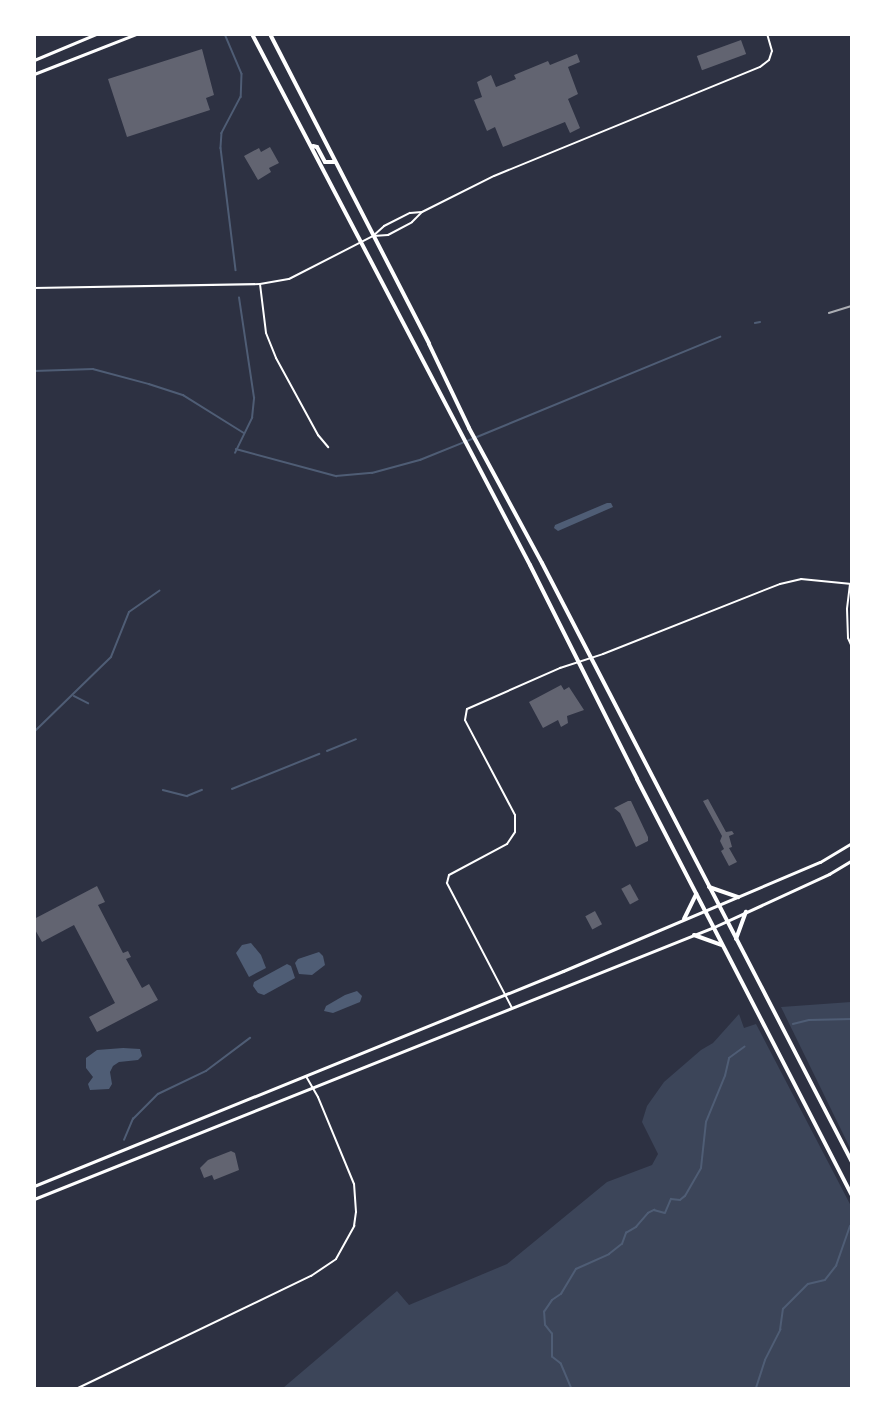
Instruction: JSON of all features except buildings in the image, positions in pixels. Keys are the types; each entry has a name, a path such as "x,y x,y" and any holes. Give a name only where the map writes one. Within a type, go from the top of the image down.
{"main road":[{"path":"34,60 96,34"},
{"path":"34,74 136,34"},
{"path":"252,34 481,472 852,1195"},
{"path":"270,34 469,428 852,1161"},
{"path":"312,146 317,147 325,162 335,162"},
{"path":"34,1186 718,906 820,862 852,843"},
{"path":"34,1200 714,927 830,874 852,860"},
{"path":"709,887 738,897"},
{"path":"684,919 696,894"},
{"path":"736,940 746,912"},
{"path":"694,935 723,945"}],"street":[{"path":"373,236 388,235 412,222 422,212 494,176 760,67 771,55 771,45 767,34"},
{"path":"34,288 260,284 291,278 373,236 384,226 410,213 422,212"},
{"path":"260,284 266,333 273,352 318,435 328,447"},
{"path":"512,1009 447,883 449,875 507,844 515,832 515,815 465,714 472,705 780,584 801,579 851,584 847,609 848,638 852,647"},
{"path":"78,1389 311,1276 336,1259 354,1226 356,1212 354,1184 314,1088 306,1076"}],"shaded area":[{"path":"611,503 613,507 558,531 554,528 555,525"},
{"path":"251,943 261,955 266,968 249,977 236,953 242,945"},
{"path":"319,952 323,956 325,965 312,975 299,974 295,963 298,959"},
{"path":"287,964 291,966 295,978 264,995 258,993 253,986 254,982"},
{"path":"357,991 362,996 360,1002 333,1013 324,1011 326,1006"},
{"path":"852,1002 851,1150 781,1007"},
{"path":"739,1014 744,1028 756,1024 851,1206 851,1388 283,1388 397,1291 409,1305 507,1264 607,1182 652,1165 658,1154 642,1122 647,1106 664,1082 701,1050 713,1043"},
{"path":"140,1049 142,1056 138,1060 119,1062 113,1066 110,1072 112,1084 109,1089 90,1090 88,1084 93,1077 86,1068 86,1058 97,1050"}],"waterway":[{"path":"225,34 242,74 241,97 222,133 221,148 236,270"},
{"path":"235,453 252,418 254,398 239,298"},
{"path":"755,323 760,322"},
{"path":"477,437 720,337"},
{"path":"34,371 93,369 149,384 183,395 244,433"},
{"path":"236,449 336,476 372,473 420,460 472,439"},
{"path":"34,732 111,657 129,612 159,591"},
{"path":"74,696 88,703"},
{"path":"327,751 356,739"},
{"path":"232,789 319,754"},
{"path":"163,790 187,796 202,790"},
{"path":"793,1024 809,1020 852,1019"},
{"path":"124,1140 133,1119 158,1094 206,1071 250,1038"},
{"path":"571,1388 561,1364 552,1357 552,1334 545,1325 544,1312 552,1300 561,1294 576,1269 609,1254 622,1244 626,1233 636,1227 648,1213 654,1210 665,1213 671,1199 680,1200 685,1196 701,1168 706,1122 725,1076 729,1058 744,1047"},
{"path":"756,1388 765,1360 780,1330 783,1309 808,1284 825,1280 836,1266 850,1226"}],"railway":[{"path":"829,313 852,306"}]}
